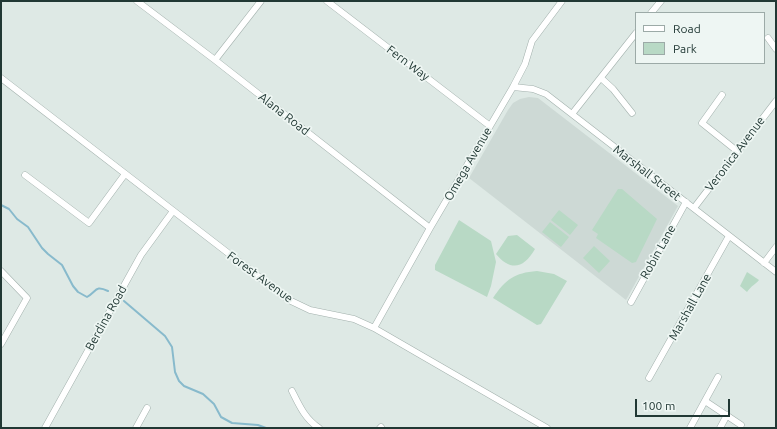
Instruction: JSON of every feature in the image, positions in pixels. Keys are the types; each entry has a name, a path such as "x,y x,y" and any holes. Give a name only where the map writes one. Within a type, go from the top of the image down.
{"street":[{"name":"Alana Road","path":"136,1 215,60 430,228"},
{"path":"215,60 261,1"},
{"name":"Fern Way","path":"327,1 490,126"},
{"name":"Omega Avenue","path":"374,328 430,228 513,87 525,64 532,41 562,1"},
{"path":"653,12 661,1"},
{"path":"572,114 635,34"},
{"path":"768,38 776,49"},
{"name":"Forest Avenue","path":"1,78 289,300 310,310 354,319 374,328 548,428"},
{"path":"601,78 613,89 632,113"},
{"name":"Marshall Street","path":"513,87 525,87 543,92 776,272"},
{"path":"722,96 702,123 737,152"},
{"name":"Veronica Avenue","path":"694,208 776,101"},
{"path":"25,176 90,222 125,174"},
{"name":"Robin Lane","path":"631,302 686,202"},
{"name":"Berdina Road","path":"45,428 141,255 174,212"},
{"name":"Marshall Lane","path":"649,378 730,236"},
{"path":"764,263 776,247"},
{"path":"1,271 27,298 1,344"},
{"path":"690,428 718,377"},
{"path":"292,390 305,414 312,423 319,428"},
{"path":"705,401 741,425"},
{"path":"136,428 147,408"},
{"path":"720,428 727,415"},
{"path":"533,428 536,422"}],"shaded area":[{"path":"529,97 538,98 678,206 626,300 469,178 513,103 520,99"}],"green space":[{"path":"618,189 622,189 657,219 636,262 632,263 596,238 598,234 592,230"},
{"path":"559,210 578,225 570,235 551,220"},
{"path":"459,220 491,241 496,262 487,297 435,270 435,265"},
{"path":"550,222 569,237 561,247 542,232"},
{"path":"517,235 535,249 522,264 512,265 502,260 496,254 508,236"},
{"path":"594,246 610,261 599,273 583,258"},
{"path":"537,271 554,274 567,281 541,324 537,325 493,298 502,286 511,278 522,273"},
{"path":"747,272 759,280 747,292 740,286"}],"waterway":[{"path":"1,205 9,209 17,219 28,227 42,248 62,265 73,286 78,292 87,297 98,289 108,291"},
{"path":"124,301 165,336 172,347 175,372 179,381 184,386 203,394 214,404 221,417 232,423 258,425 266,428"}]}
